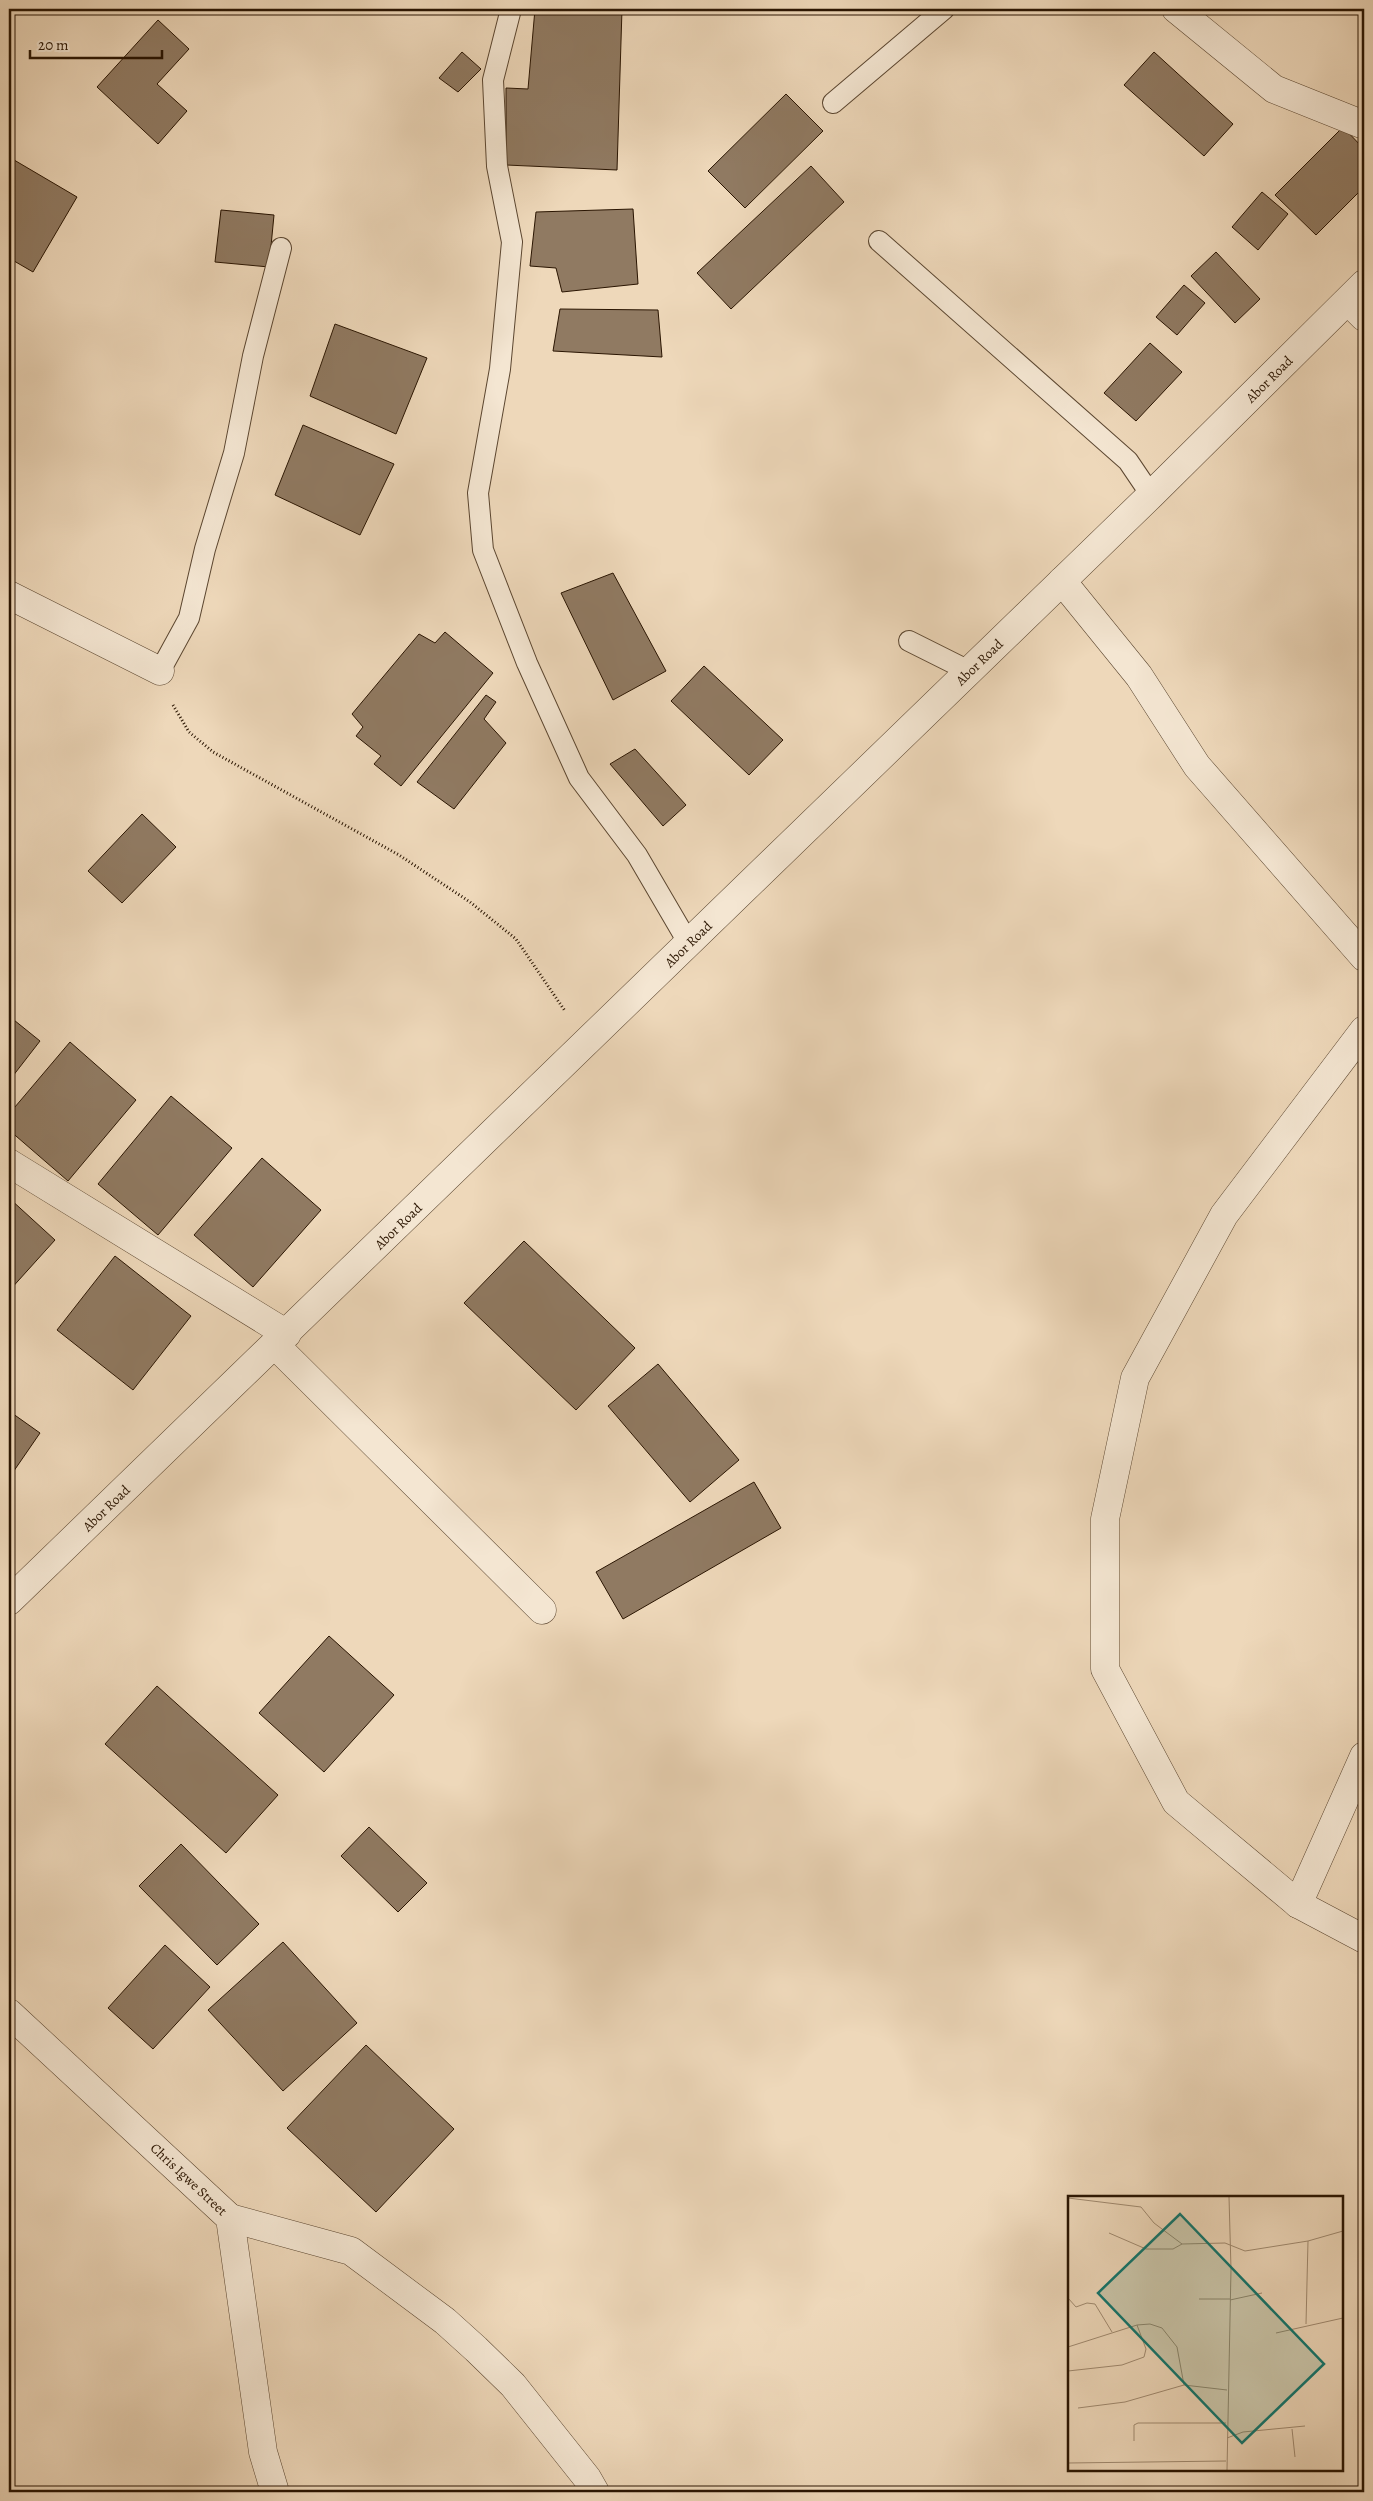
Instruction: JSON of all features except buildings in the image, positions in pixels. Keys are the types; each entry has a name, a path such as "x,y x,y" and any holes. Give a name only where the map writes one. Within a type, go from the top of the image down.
{"street":[{"path":"1176,9 1274,89 1364,126"},
{"name":"Abor Road","path":"9,1601 281,1340 1151,495 1359,300"},
{"path":"1062,581 1139,676 1197,766 1364,957"},
{"path":"9,595 160,671"},
{"path":"1364,1030 1224,1215 1135,1378 1105,1519 1105,1669 1176,1802 1298,1904 1364,1939"},
{"path":"9,1163 281,1340 542,1610"},
{"path":"1298,1904 1364,1756"},
{"name":"Chris Igwe Street","path":"9,2013 230,2218 262,2452 275,2492"},
{"path":"230,2218 351,2251 446,2322 513,2385 587,2478 595,2492"}],"lane":[{"path":"511,9 492,80 497,166 512,242 500,369 478,493 483,550 527,663 579,778 636,856 689,944"},
{"path":"833,103 944,9"},
{"path":"879,241 1128,461 1151,495"},
{"path":"160,671 190,618 205,549 234,453 253,356 281,248"},
{"path":"909,641 969,671"}],"path":[{"path":"160,671 171,702 189,732 213,752 399,855 470,902 516,939 586,1042"}]}
